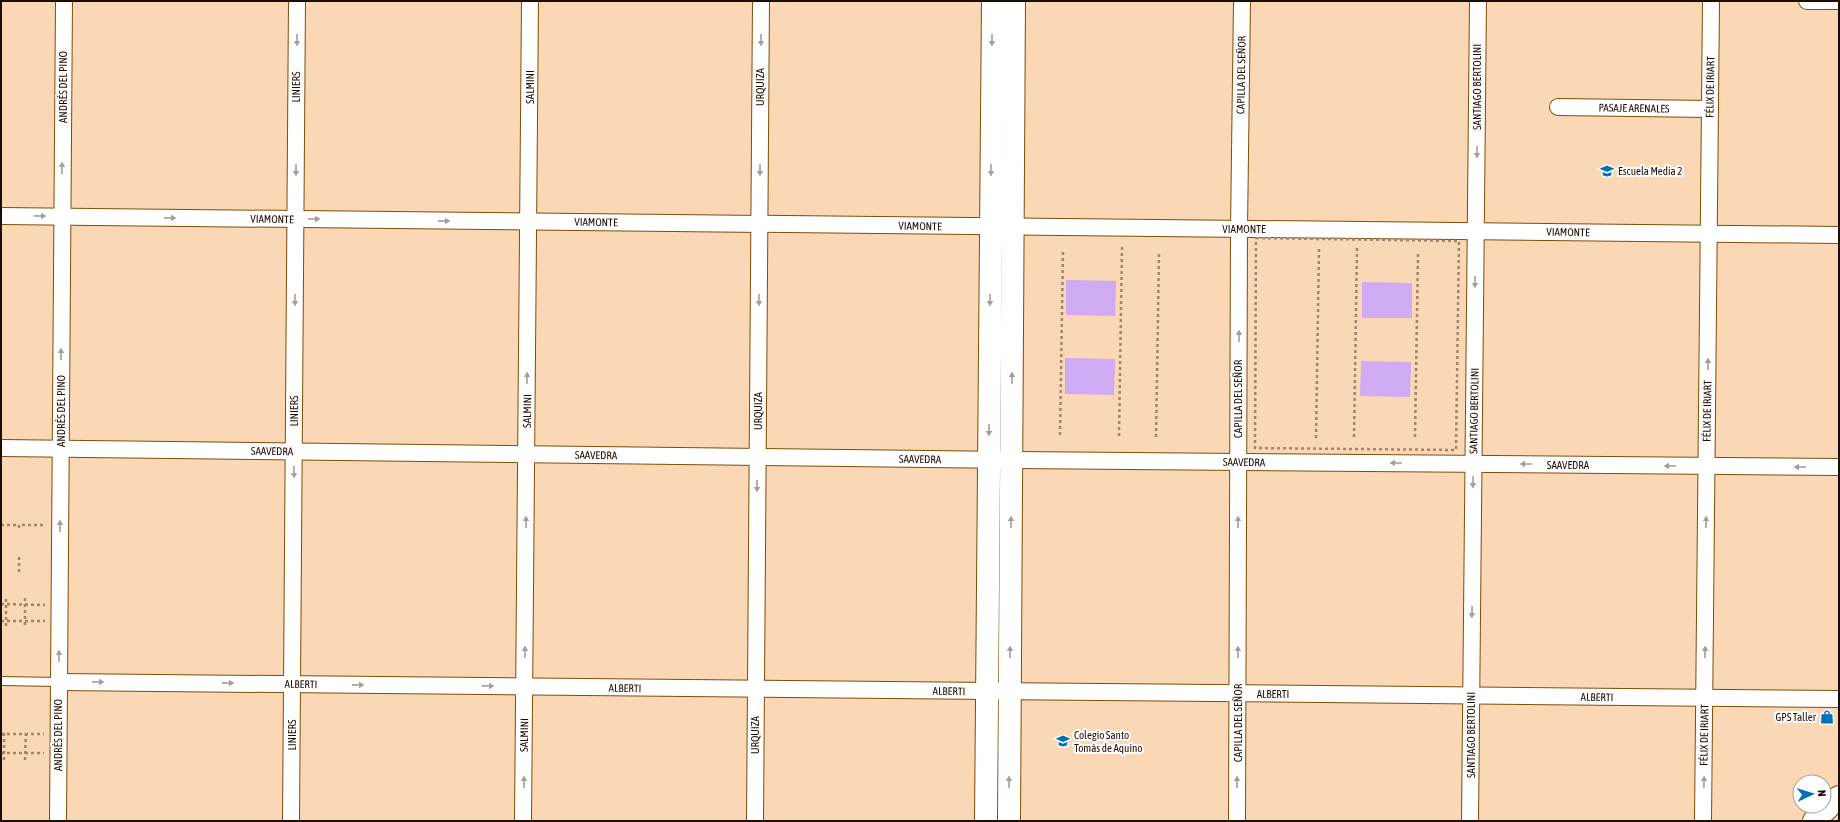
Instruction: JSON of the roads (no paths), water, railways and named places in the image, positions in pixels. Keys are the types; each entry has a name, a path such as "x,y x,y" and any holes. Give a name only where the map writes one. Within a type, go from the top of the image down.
{"main road":[{"path":"986,821 993,1"},
{"path":"1009,821 1014,1"},
{"path":"1814,821 1839,797"}],"street":[{"name":"ANDRÉS DEL PINO","path":"58,821 64,1"},
{"name":"LINIERS","path":"291,821 297,1"},
{"name":"SALMINI","path":"523,821 530,1"},
{"name":"URQUIZA","path":"755,821 761,1"},
{"name":"CAPILLA DEL SEÑOR","path":"1237,821 1239,229 1242,1"},
{"name":"SANTIAGO BERTOLINI","path":"1470,821 1478,1"},
{"name":"FÉLIX DE IRIART","path":"1704,821 1711,1"},
{"path":"1807,1 1839,1"},
{"name":"PASAJE ARENALES","path":"1558,107 1710,109"},
{"name":"VIAMONTE","path":"1,216 1839,235"},
{"name":"SAAVEDRA","path":"1,448 989,460 1839,467"},
{"name":"ALBERTI","path":"59,682 1839,699"}],"lane":[{"path":"1,681 59,682"}],"place":[{"name":"Escuela Media 2","path":"1607,171"},
{"name":"GPS Taller","path":"1827,717"},
{"name":"Colegio Santo Tomás de Aquino","path":"1063,741"}]}
